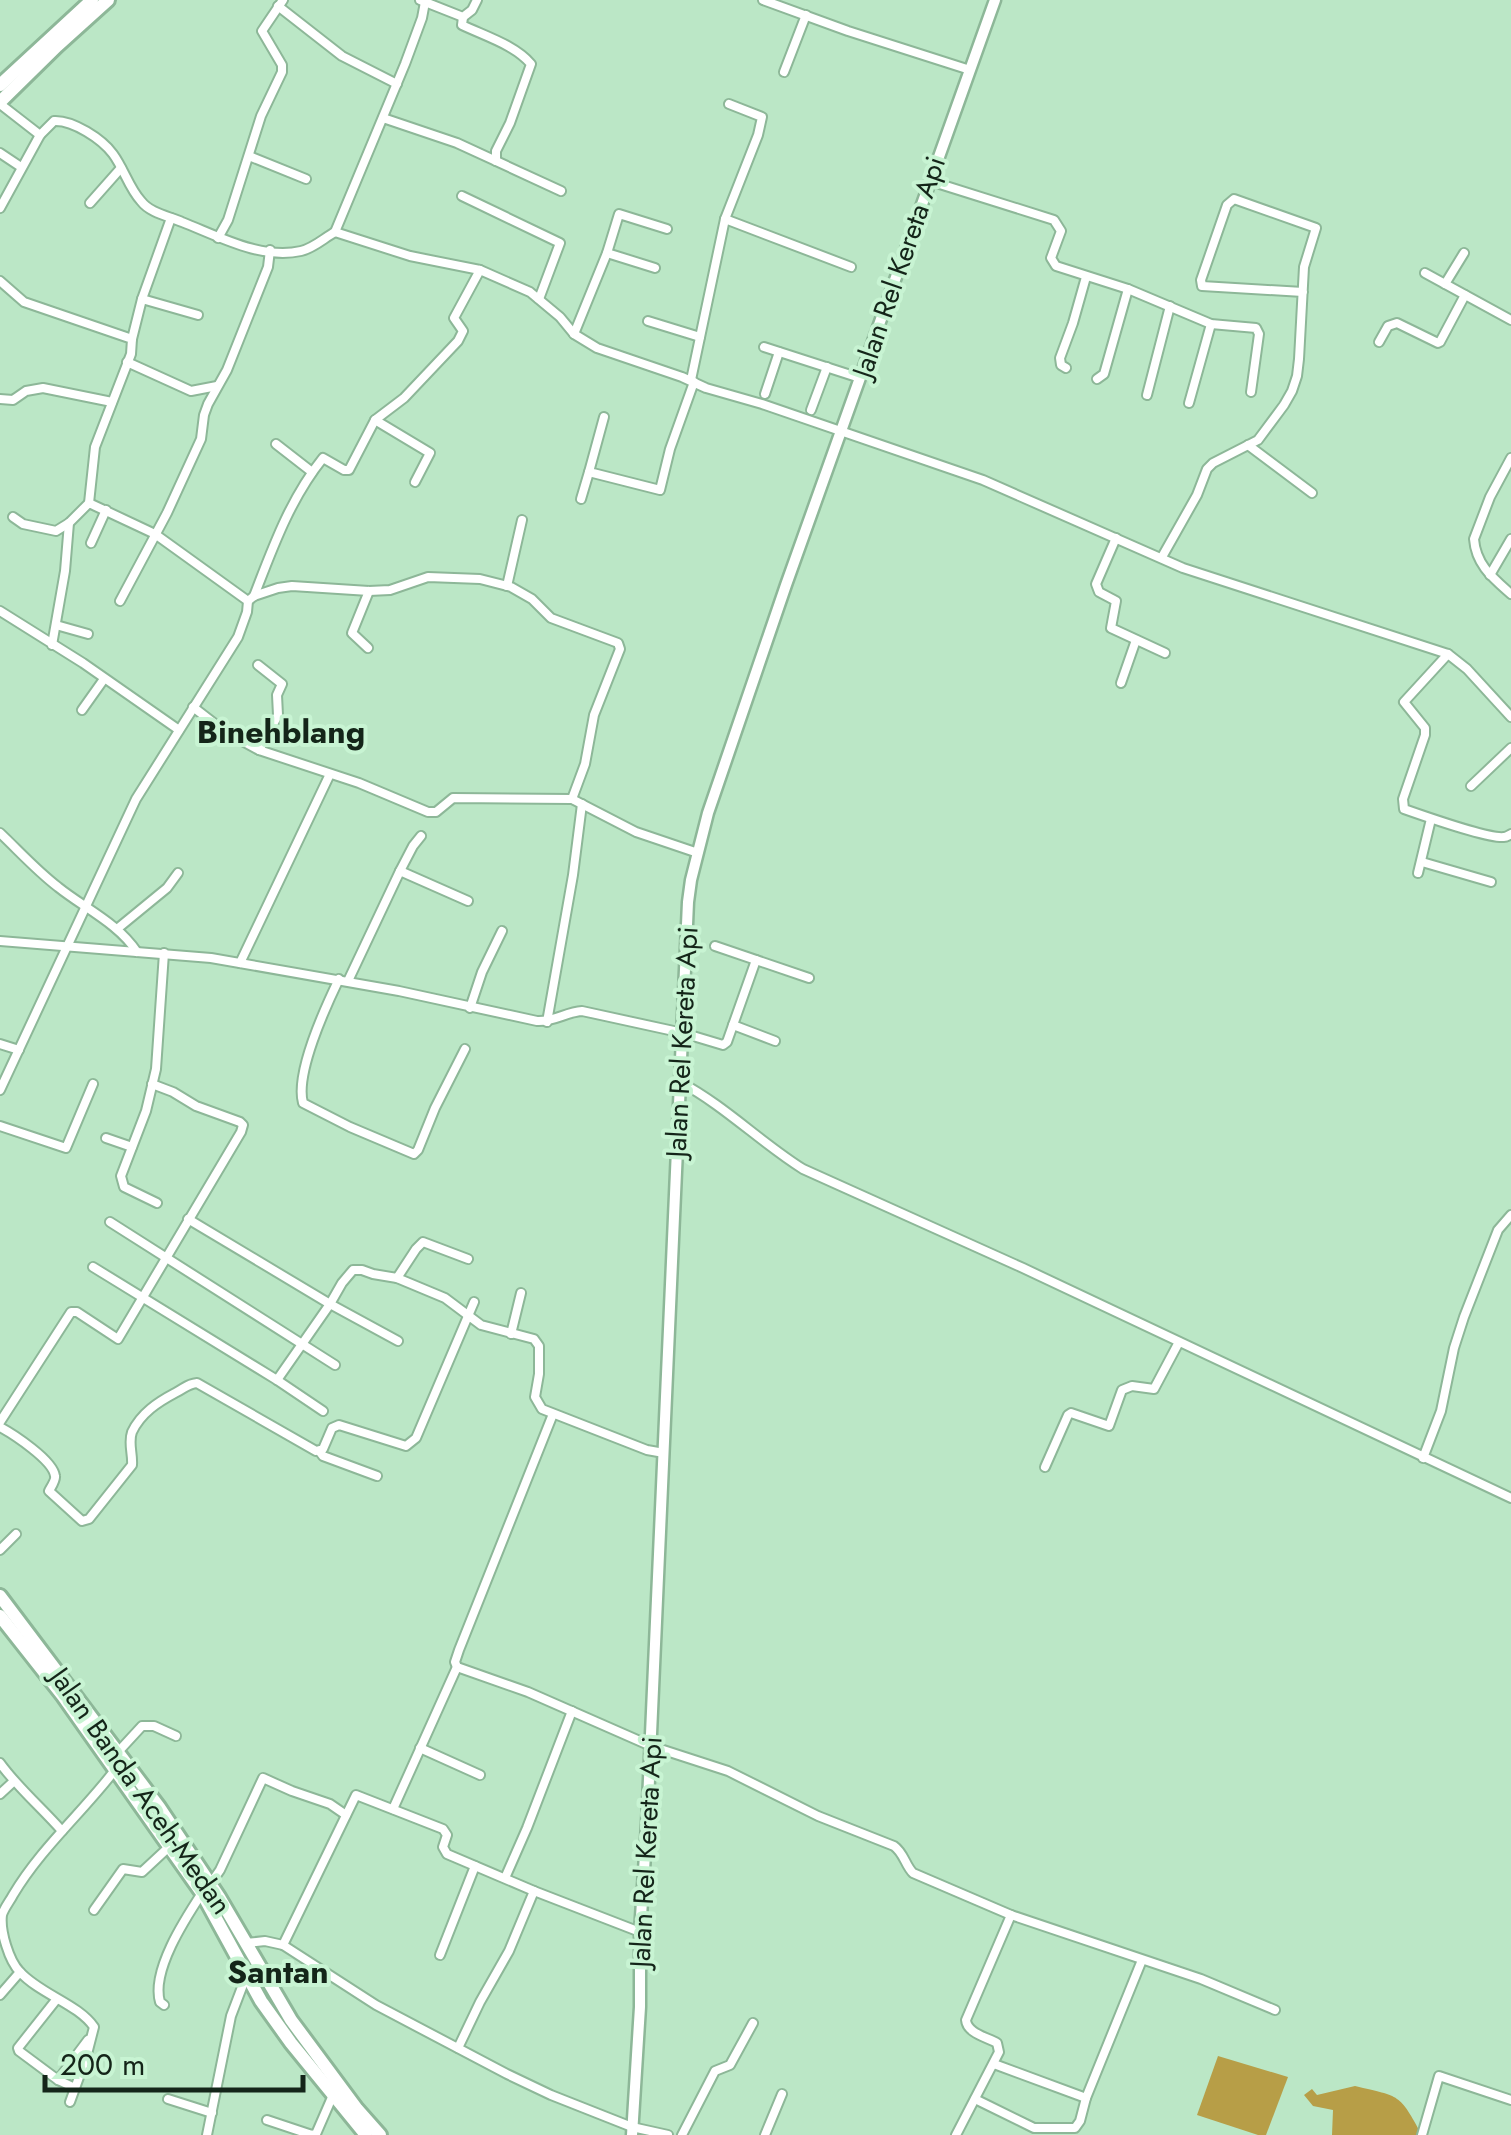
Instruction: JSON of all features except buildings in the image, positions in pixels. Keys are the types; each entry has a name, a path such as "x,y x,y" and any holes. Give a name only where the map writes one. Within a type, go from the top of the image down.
{"highway":[{"path":"0,85 98,2"},
{"path":"0,103 98,2"},
{"name":"Jalan Banda Aceh-Medan","path":"0,1596 160,1807 206,1888 261,2001 366,2135"},
{"name":"Jalan Banda Aceh-Medan","path":"0,1616 63,1696 170,1846 206,1888 246,1943 291,2020 380,2135"}],"main road":[{"name":"Jalan Rel Kereta Api","path":"632,2131 688,902 720,777 995,0"}],"street":[{"path":"477,0 463,17 462,25 503,44 531,64 496,151 496,161"},
{"path":"763,0 970,70"},
{"path":"784,72 808,0"},
{"path":"0,208 40,135 54,121 70,123 106,147 142,203 244,247 302,250 335,232 422,18 422,1 463,17"},
{"path":"218,238 228,220 261,116 282,72 282,65 262,31 280,3 342,56 397,84"},
{"path":"0,103 40,135"},
{"path":"589,472 660,490 693,381 725,219 762,118 729,104"},
{"path":"383,118 444,138 561,191"},
{"path":"0,153 21,167"},
{"path":"249,156 306,179"},
{"path":"90,203 121,168"},
{"path":"930,180 1054,220 1061,231 1050,258 1052,264 1128,289 1211,324 1252,327 1258,331 1251,392"},
{"path":"462,196 560,243 540,299"},
{"path":"1162,557 1207,470 1258,440 1284,405 1297,376 1303,292 1304,268 1316,228 1234,199 1227,205 1202,286 1303,292"},
{"path":"574,334 619,214 667,229"},
{"path":"13,517 52,532 70,524 89,503 95,447 131,354 142,298 171,218"},
{"path":"725,219 852,267"},
{"path":"335,232 410,256 480,270 540,299 574,334 597,348 983,480 1183,568 1448,654 1511,717"},
{"path":"120,601 167,514 201,439 204,415 227,370 268,267 270,250"},
{"path":"607,253 655,268"},
{"path":"1446,284 1464,253"},
{"path":"0,1090 136,799 238,636 284,516 324,458 349,470 375,420 404,398 463,334 454,318 480,270"},
{"path":"1425,273 1511,320"},
{"path":"1066,368 1060,358 1086,277"},
{"path":"0,282 24,302 132,339"},
{"path":"1097,379 1104,374 1128,289"},
{"path":"1379,342 1388,326 1397,324 1438,343 1465,295"},
{"path":"142,298 198,315"},
{"path":"1147,395 1170,306"},
{"path":"648,321 700,337"},
{"path":"1189,402 1211,324"},
{"path":"764,346 860,378"},
{"path":"765,394 779,352"},
{"path":"126,362 190,390 217,386"},
{"path":"812,410 827,368"},
{"path":"0,399 13,400 26,391 42,388 112,402"},
{"path":"581,499 604,417"},
{"path":"375,420 430,453 416,482"},
{"path":"276,444 312,472"},
{"path":"1248,446 1312,493"},
{"path":"1511,458 1490,496 1474,539 1484,569 1511,594"},
{"path":"89,503 154,534 251,599"},
{"path":"90,542 106,510"},
{"path":"508,586 522,520"},
{"path":"52,644 66,571 70,524"},
{"path":"1116,538 1096,587 1116,601 1112,630 1166,653"},
{"path":"1490,575 1511,539"},
{"path":"251,599 292,586 390,590 428,577 480,580 508,586 532,598 551,618 618,643 572,798"},
{"path":"368,648 352,633 370,590"},
{"path":"0,611 84,662 179,730"},
{"path":"56,625 88,634"},
{"path":"1122,683 1136,640"},
{"path":"1448,654 1404,702 1425,728 1426,735 1402,806 1431,819 1504,837 1511,834"},
{"path":"258,665 282,684 277,695 278,715 259,750"},
{"path":"82,710 104,679"},
{"path":"193,707 224,731 259,750 433,812 453,798 572,798 636,832 698,854"},
{"path":"1470,786 1511,748"},
{"path":"240,963 330,774"},
{"path":"547,1022 582,804"},
{"path":"1418,873 1431,819"},
{"path":"0,832 58,887 129,940 137,952"},
{"path":"421,836 325,1008 309,1055 301,1094 303,1103 416,1153 464,1049"},
{"path":"1422,862 1491,882"},
{"path":"400,871 468,901"},
{"path":"116,929 167,888 178,873"},
{"path":"470,1008 502,931"},
{"path":"0,941 164,953 240,963 547,1022 582,1011 683,1032 723,1045 728,1042 756,960"},
{"path":"715,946 810,978"},
{"path":"157,1203 122,1185 121,1176 152,1084 164,953"},
{"path":"733,1025 776,1042"},
{"path":"0,1044 19,1050"},
{"path":"680,1082 710,1099 803,1169 1511,1498"},
{"path":"0,1126 66,1148 93,1084"},
{"path":"152,1084 243,1125 224,1164 118,1338 77,1312 68,1314 0,1424 42,1459 56,1478 49,1491 82,1521 89,1520 132,1465 130,1444 138,1424 160,1400 190,1383 323,1456 377,1476"},
{"path":"106,1138 132,1147"},
{"path":"1423,1458 1441,1411 1464,1317 1498,1230 1511,1215"},
{"path":"188,1219 398,1341"},
{"path":"110,1222 335,1364"},
{"path":"397,1278 423,1242 468,1258"},
{"path":"93,1267 323,1411"},
{"path":"277,1380 342,1283 357,1269 397,1278 445,1298 482,1326 534,1340 539,1346 534,1397 542,1409 646,1450 664,1452"},
{"path":"511,1334 521,1292"},
{"path":"320,1452 338,1424 401,1446 411,1443 474,1302"},
{"path":"1045,1467 1068,1414 1109,1426 1122,1390 1132,1386 1154,1389 1178,1342"},
{"path":"393,1808 457,1668 459,1650 552,1414"},
{"path":"0,1550 16,1534"},
{"path":"457,1668 572,1711 651,1746 728,1771 818,1816 894,1846 902,1852 914,1874 1012,1915 1200,1979 1274,2010"},
{"path":"505,1878 572,1711"},
{"path":"118,1752 142,1726 154,1726 176,1736"},
{"path":"420,1748 480,1775"},
{"path":"0,1763 13,1782 42,1807 62,1832"},
{"path":"70,2102 94,2027 20,1972 1,1935 1,1917 42,1851 115,1770"},
{"path":"164,2005 157,1990 167,1958 182,1924 220,1870 263,1778 330,1804 346,1815"},
{"path":"0,1794 13,1782"},
{"path":"283,1945 357,1795 443,1829 445,1852 640,1932"},
{"path":"94,1910 123,1869 142,1872 170,1846"},
{"path":"440,1955 475,1866"},
{"path":"458,2048 509,1951 534,1891"},
{"path":"956,2135 999,2052 997,2043 970,2029 966,2020 1012,1915"},
{"path":"246,1943 265,1940 283,1945 376,2005 551,2096 632,2131 668,2135"},
{"path":"975,2099 1034,2128 1075,2131 1142,1960"},
{"path":"0,1994 20,1972"},
{"path":"208,2135 231,2016 247,1974"},
{"path":"56,2000 18,2050 58,2080 76,2088"},
{"path":"682,2135 715,2070 730,2065 753,2023"},
{"path":"58,2080 94,2033"},
{"path":"994,2064 1086,2098"},
{"path":"1422,2135 1439,2076 1511,2100"},
{"path":"267,2120 316,2134 332,2094"},
{"path":"765,2135 782,2094"},
{"path":"168,2098 212,2113"}],"shaded area":[{"path":"1218,2056 1288,2077 1266,2135 1197,2115"},
{"path":"1355,2086 1397,2099 1422,2135 1332,2135 1333,2110 1313,2106 1304,2095 1312,2089 1317,2095"}],"district":[{"name":"Binehblang","path":"281,732"},
{"name":"Santan","path":"278,1972"}]}
